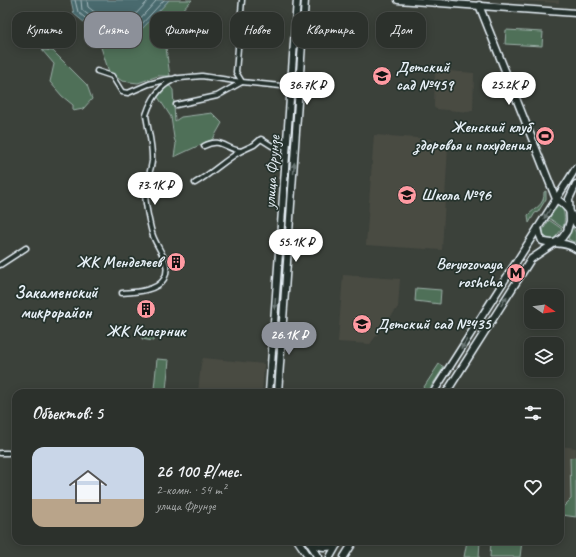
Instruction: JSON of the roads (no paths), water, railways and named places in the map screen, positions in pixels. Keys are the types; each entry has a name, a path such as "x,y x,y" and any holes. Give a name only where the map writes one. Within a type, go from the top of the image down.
{"main road":[{"name":"улица Фрунзе","path":"269,389 297,0"},
{"name":"улица Фрунзе","path":"278,389 305,0"},
{"path":"398,0 576,13"},
{"path":"479,6 556,199 562,202 570,212 576,224"},
{"path":"436,389 576,168"},
{"path":"449,389 531,259 548,246 556,243 567,231 570,221 569,199 576,184"},
{"path":"538,228 542,241 566,244 576,249"},
{"path":"279,250 288,251"},
{"path":"276,289 285,289"},
{"path":"299,545 302,557"},
{"path":"300,545 308,557"},
{"path":"311,545 319,557"},
{"path":"317,545 323,548 334,545"},
{"path":"330,557 337,545"},
{"path":"344,556 351,545"}],"street":[{"path":"242,0 236,72 242,82"},
{"path":"97,72 112,76 122,92 128,93 149,84 164,80 202,76 291,87"},
{"path":"122,293 155,287 163,280 166,274 167,267 152,234 146,198 145,190 152,161 146,116 148,108 161,89 165,84 176,78"},
{"path":"176,105 217,96 242,82"},
{"path":"195,183 212,170 241,151 254,145 261,139 272,146 287,146"},
{"path":"204,146 211,142 217,142 241,151"},
{"path":"0,265 26,248"},
{"path":"0,452 8,453"}],"water":[{"path":"71,0 169,0 158,12 150,12 150,20 142,29 142,12 84,12 84,22 76,16 76,12 74,12"}],"place":[{"name":"Детский сад №459","path":"382,76"},
{"name":"Женский клуб здоровья и похудения","path":"545,136"},
{"name":"Школа №96","path":"407,195"},
{"name":"ЖК Менделеев","path":"176,262"},
{"name":"Beryozovaya roshcha","path":"516,273"},
{"name":"ЖК Коперник","path":"146,309"},
{"name":"Детский сад №435","path":"362,324"}],"district":[{"name":"Закаменский микрорайон","path":"56,302"}]}
